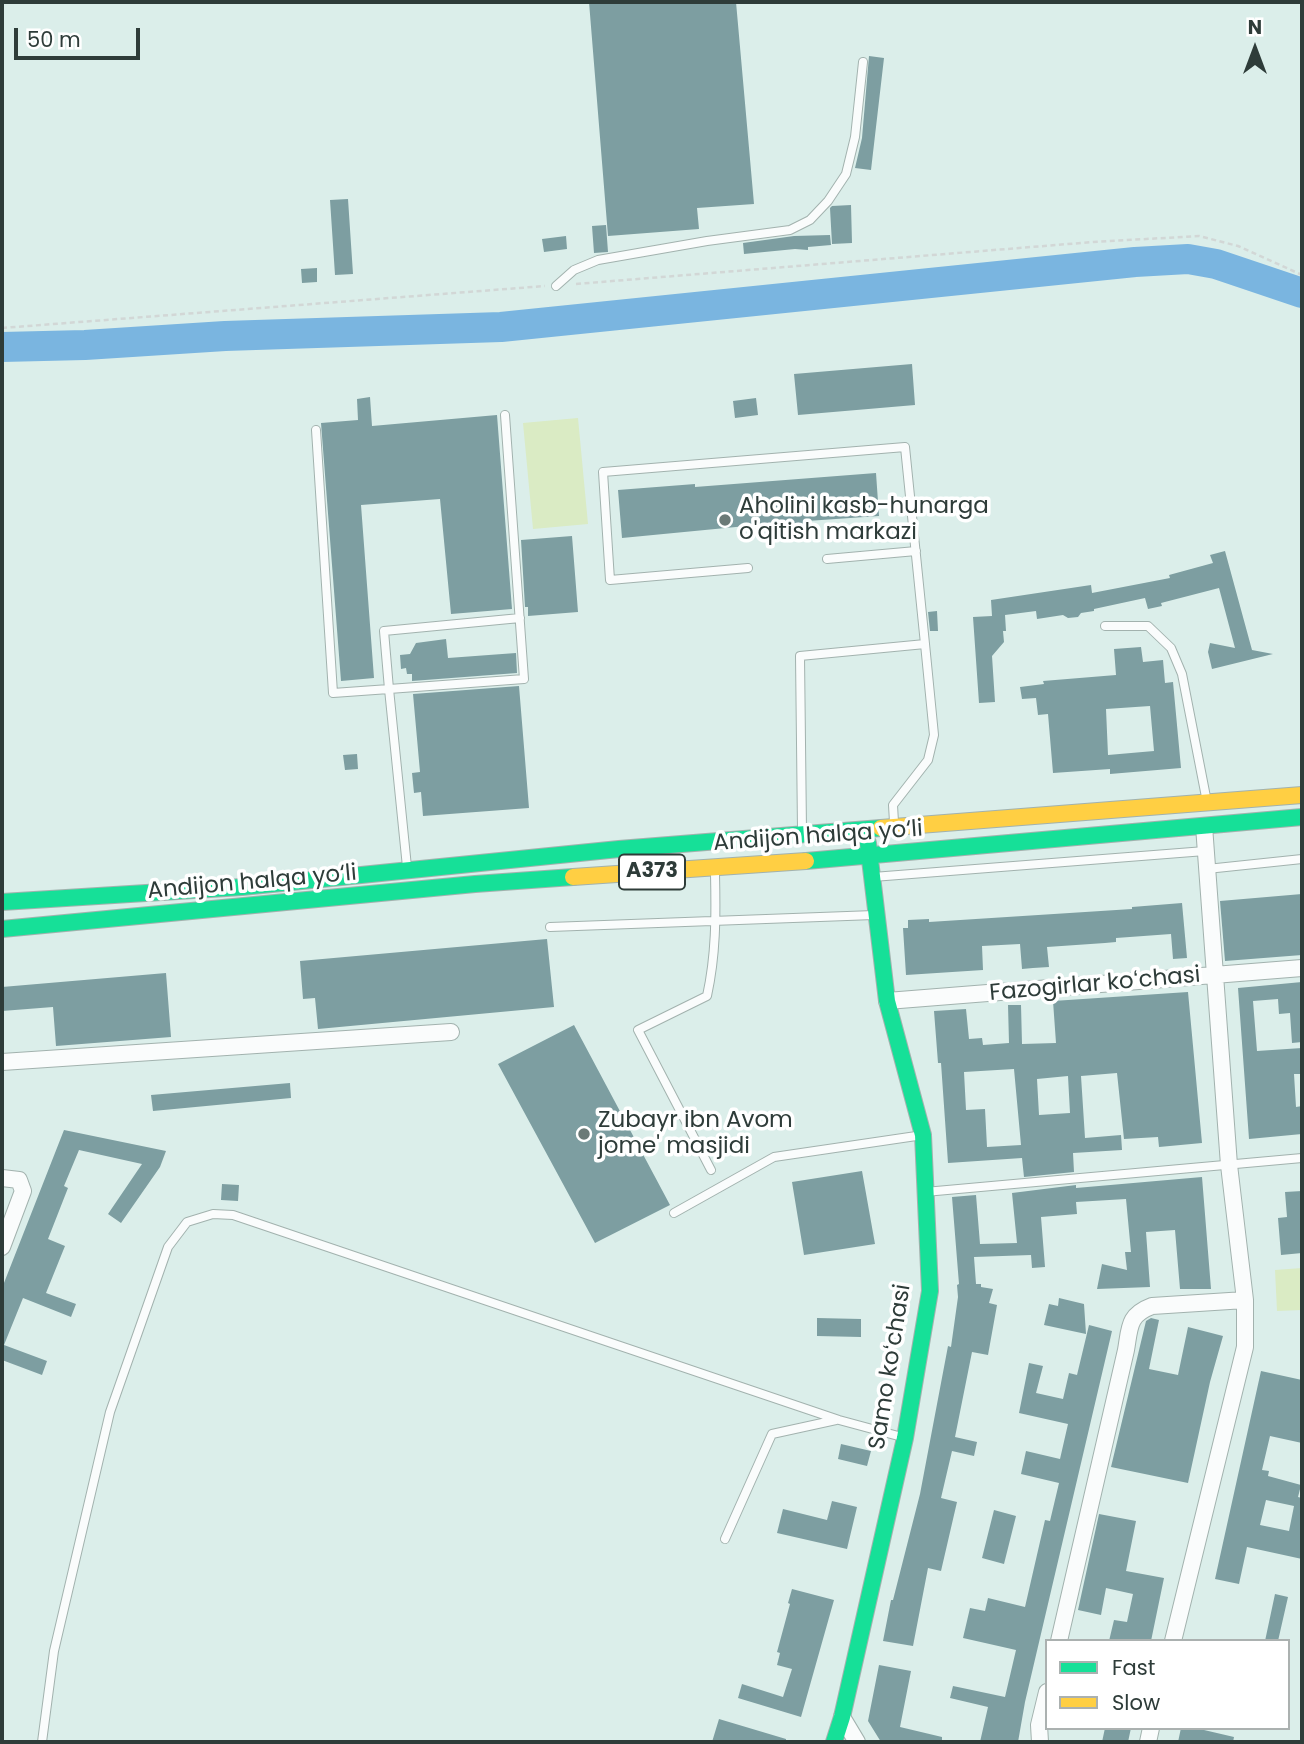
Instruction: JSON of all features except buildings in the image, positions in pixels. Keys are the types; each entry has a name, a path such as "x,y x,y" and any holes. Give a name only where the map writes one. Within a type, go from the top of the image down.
{"main road":[{"name":"Andijon halqa yo‘li","path":"2,902 242,887 619,849 1302,795"},
{"name":"Andijon halqa yo‘li","path":"2,929 475,884 870,857 1302,817"},
{"name":"Samo koʻchasi","path":"834,1742 842,1717 905,1438 930,1291 923,1135 887,1001 867,831"}],"street":[{"path":"1173,1639 1245,1347 1245,1300 1230,1165 1204,826"},
{"name":"Fazogirlar koʻchasi","path":"887,1001 1302,968"},
{"path":"2,1062 451,1032"},
{"path":"2,1178 19,1180 23,1191 2,1247"},
{"path":"1059,1639 1126,1350 1130,1322 1138,1311 1152,1306 1245,1300"},
{"path":"1040,1742 1039,1725 1045,1700"},
{"path":"842,1717 857,1742"}],"lane":[{"path":"556,286 574,271 598,260 790,230 810,220 828,201 846,174 855,137 863,62"},
{"path":"316,430 333,693 524,679 505,415"},
{"path":"748,568 610,580 603,472 905,447 934,735 928,760 893,805 895,828"},
{"path":"827,559 916,551"},
{"path":"407,870 384,631 520,618"},
{"path":"1105,626 1148,626 1171,648 1182,674 1207,804"},
{"path":"802,836 800,656 925,644"},
{"path":"872,877 1206,851"},
{"path":"1207,869 1302,859"},
{"path":"711,1170 638,1030 707,996 714,966 715,868"},
{"path":"550,927 877,915"},
{"path":"674,1213 774,1157 923,1135"},
{"path":"925,1192 1302,1158"},
{"path":"42,1742 54,1651 110,1412 168,1247 187,1222 213,1214 233,1215 839,1420 905,1438"},
{"path":"725,1539 772,1434 839,1420"}],"path":[{"path":"2,328 1093,242 1199,236 1238,246 1302,275"}],"green space":[{"path":"578,418 588,524 533,529 523,423"},
{"path":"1302,1268 1302,1310 1277,1311 1275,1270"}],"waterway":[{"path":"2,347 501,327 1135,262 1188,259 1216,264 1302,293"}],"traffic: fast":[{"path":"806,861 1302,817"},
{"path":"2,902 242,887 619,849 881,828"},
{"path":"834,1742 842,1717 905,1438 930,1291 923,1135 887,1001 868,843"},
{"path":"2,929 573,877"}],"traffic: slow":[{"path":"881,828 1302,795"},
{"path":"573,877 806,861"}],"place":[{"name":"Aholini kasb-hunarga o'qitish markazi","path":"725,520"},
{"name":"Zubayr ibn Avom jome' masjidi","path":"584,1134"}]}
